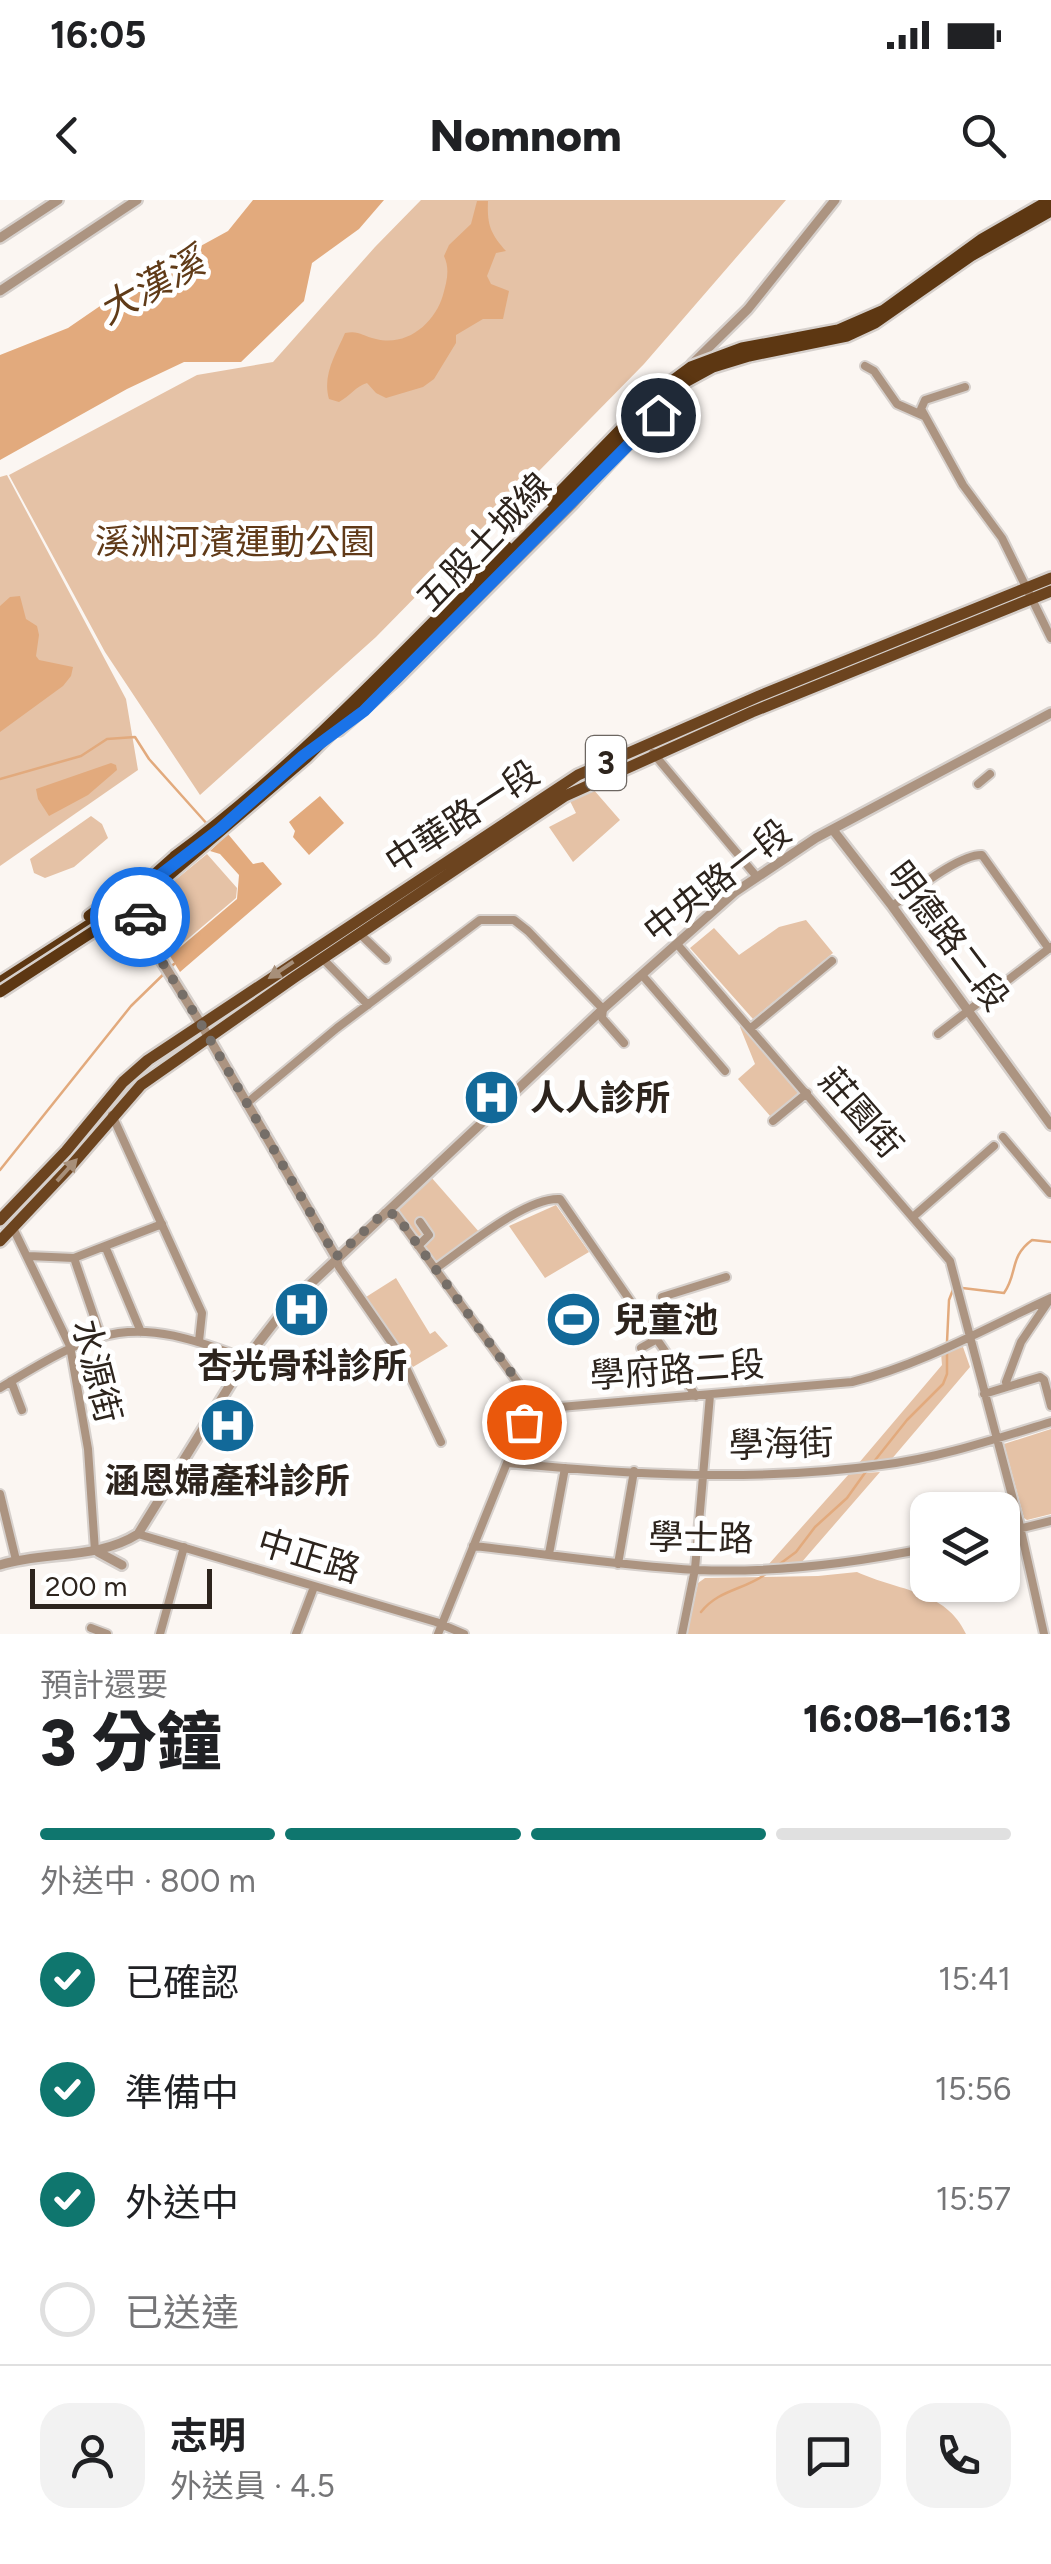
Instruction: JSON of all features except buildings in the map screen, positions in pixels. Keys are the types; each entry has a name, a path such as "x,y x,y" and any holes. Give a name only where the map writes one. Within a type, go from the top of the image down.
{"highway":[{"name":"五股土城線","path":"0,992 134,905 303,750 672,379 742,348 838,330 884,310 998,229 1050,200"},
{"name":"五股土城線","path":"0,974 180,860 349,718 680,385 713,367 748,356 847,336 906,304 970,256 1051,211"},
{"path":"0,984 180,860"}],"main road":[{"name":"中華路一段","path":"201,1024 557,786 1028,592 1051,578"},
{"name":"中華路一段","path":"1028,592 1051,591"},
{"name":"中華路一段","path":"208,1036 566,796 651,750"},
{"name":"3","path":"1,1218 123,1082 201,1024"},
{"name":"3","path":"0,1241 141,1085 208,1036"}],"street":[{"path":"0,238 58,200"},
{"path":"0,291 137,200"},
{"path":"0,984 146,886 220,829 303,756 464,604 748,308 835,202"},
{"path":"865,366 874,372 897,404 924,416"},
{"path":"964,387 925,400 921,409 963,484 1002,538 1051,638"},
{"name":"中央路一段","path":"138,1534 246,1359 279,1315 336,1257 603,1010 757,877 832,830 1051,713"},
{"path":"651,750 757,877"},
{"path":"978,784 990,774"},
{"name":"明德路二段","path":"832,830 892,906 947,990 970,1011 1051,1125"},
{"path":"892,906 970,858 982,855 1050,948 938,1034"},
{"path":"140,927 146,886"},
{"path":"122,903 201,1024 339,1267 400,1355 440,1442"},
{"path":"96,922 120,919 140,927"},
{"path":"247,1103 480,920 514,920 603,1010 602,1018 624,1043"},
{"path":"360,933 386,959"},
{"path":"71,939 81,954"},
{"name":"莊園街","path":"678,944 950,1261 1010,1492"},
{"path":"322,958 368,1005"},
{"path":"751,1028 832,961"},
{"path":"642,975 725,1071"},
{"path":"773,1120 807,1093"},
{"path":"112,1115 202,1312 199,1341"},
{"path":"1003,1137 1050,1193"},
{"path":"914,1216 994,1146"},
{"path":"435,1269 510,1218 554,1198 560,1199 696,1396"},
{"path":"385,1212 396,1215 537,1409 524,1422 440,1629"},
{"name":"水源街","path":"1,1218 13,1228 70,1346 88,1449 95,1551"},
{"path":"418,1246 428,1235 420,1222"},
{"path":"28,1256 74,1258 162,1224"},
{"path":"105,1246 142,1332"},
{"path":"74,1258 100,1334"},
{"path":"662,1297 726,1277"},
{"path":"1006,1382 1022,1342 1051,1298"},
{"name":"學府路二段","path":"537,1409 852,1382 878,1376 1051,1298"},
{"path":"0,1388 70,1346 100,1334 165,1332 246,1359"},
{"path":"642,1348 657,1340"},
{"path":"984,1394 1040,1377 1051,1406"},
{"path":"11,1381 22,1410"},
{"path":"682,1634 695,1570 710,1396"},
{"name":"學海街","path":"507,1463 704,1474 802,1473 883,1465 1051,1422"},
{"path":"549,1554 566,1468"},
{"path":"618,1564 634,1471"},
{"path":"1,1497 16,1560"},
{"path":"1020,1529 1051,1521"},
{"name":"莊園街","path":"1020,1529 1044,1634"},
{"path":"0,1564 95,1551 138,1534"},
{"name":"中正路","path":"138,1534 464,1634"},
{"name":"學士路","path":"474,1546 695,1570 872,1559 910,1552"},
{"path":"160,1634 184,1547"},
{"path":"95,1551 122,1565"},
{"path":"296,1634 314,1587"},
{"path":"90,1628 107,1634"}],"green space":[{"name":"溪洲河濱運動公園","path":"421,200 786,200 644,364 376,637 200,795 105,652 9,475 197,375 273,362"},
{"path":"7,475 126,699 138,770 0,866 0,477"},
{"path":"593,789 620,820 573,862 549,827 576,813 570,801"},
{"path":"91,816 102,824 108,838 74,867 45,878 34,873 30,859"},
{"path":"207,854 237,888 236,898 170,954 155,925 154,903 157,895"},
{"path":"806,920 833,953 753,1019 690,948 714,928 739,955 779,927"},
{"path":"742,1024 800,1091 771,1117 738,1079 755,1064"},
{"path":"431,1177 480,1233 441,1262 435,1261 399,1208"},
{"path":"556,1205 589,1252 545,1278 509,1226"},
{"path":"396,1278 430,1334 435,1331 448,1346 413,1367 366,1297"},
{"path":"963,1347 970,1367 890,1461 858,1464 942,1365 941,1353"},
{"path":"1051,1429 1051,1514 1024,1518 1004,1444"},
{"path":"880,1472 801,1563 768,1565 849,1474"},
{"path":"857,1572 910,1591 910,1602 937,1602 957,1619 966,1634 687,1634 698,1583 705,1578"}],"water":[{"name":"大漢溪","path":"253,200 384,200 359,229 312,263 304,301 241,362 184,362 0,460 0,355 68,328 135,282 228,231"},
{"path":"477,201 488,201 491,228 506,251 496,253 487,276 491,284 509,291 503,319 483,319 456,335 456,343 434,379 423,387 386,398 367,383 339,402 329,399 329,373 345,333 387,341 398,339 418,330 434,315 447,280 444,256 449,245 471,224"},
{"path":"20,596 26,619 37,626 36,656 73,667 63,686 0,732 0,606 10,597"},
{"path":"111,763 117,770 88,795 49,816 36,789"},
{"path":"320,796 344,823 309,855 293,837 295,831 289,822"},
{"path":"228,834 253,864 263,862 282,884 180,972 170,956 237,899 239,875 220,854 210,851"}],"waterway":[{"path":"0,779 81,756 107,739 135,737 149,759 208,825"},
{"path":"0,1170 131,1006 174,964"},
{"path":"947,1342 949,1300 954,1287 1004,1293 1025,1246 1032,1240 1051,1242"},
{"path":"872,1464 907,1420 943,1384 947,1350"},
{"path":"777,1566 796,1552 815,1527 847,1498 867,1470"},
{"path":"701,1612 724,1594 767,1573"}],"way so far":[{"path":"140,917 140,927 336,1257 385,1212 396,1215 534,1404 537,1409 524,1422"}],"place":[{"name":"人人診所","path":"491,1098"},
{"name":"杏光骨科診所","path":"302,1310"},
{"name":"兒童池","path":"574,1320"},
{"name":"涵恩婦產科診所","path":"227,1425"}],"route":[{"path":"140,917 146,886 220,829 303,756 364,711 658,415"}]}
